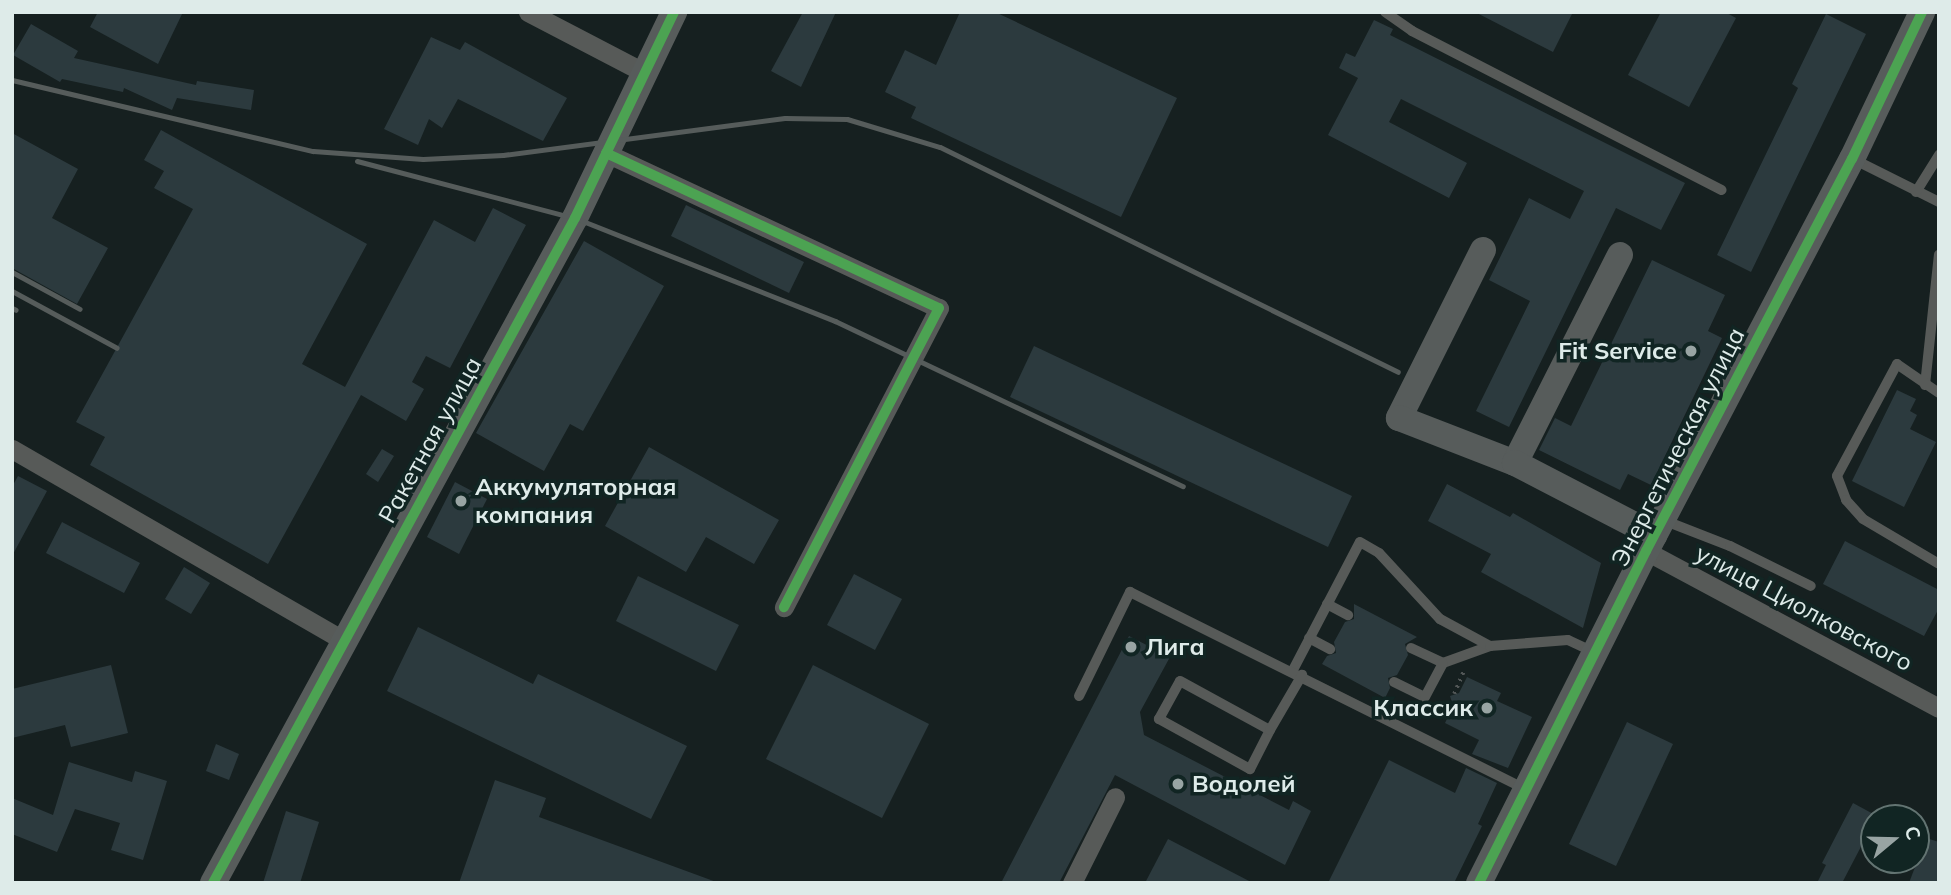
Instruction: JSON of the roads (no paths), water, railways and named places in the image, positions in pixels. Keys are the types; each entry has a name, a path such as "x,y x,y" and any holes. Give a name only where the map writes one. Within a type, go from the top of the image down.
{"street":[{"path":"528,12 645,73"},
{"name":"Ракетная улица","path":"212,883 606,153 674,12"},
{"name":"Энергетическая улица","path":"1479,883 1597,654 1654,535 1852,159 1919,22"},
{"path":"606,153 939,308 784,607"},
{"path":"1483,250 1399,418 1515,463 1654,535"},
{"path":"1515,463 1620,255"},
{"path":"12,449 345,640"},
{"name":"улица Циолковского","path":"1654,535 1939,708"},
{"path":"1072,883 1115,797"}],"lane":[{"path":"1385,12 1412,32 1721,190"},
{"path":"1916,192 1939,155"},
{"path":"1852,159 1939,202"},
{"path":"1924,385 1939,255"},
{"path":"1939,393 1897,364 1838,476 1846,500 1863,519 1939,564"},
{"path":"1654,535 1730,546 1811,586"},
{"path":"1270,730 1181,681 1159,719 1250,769 1270,730 1298,673 1309,638 1360,542 1380,553 1440,619 1490,646"},
{"path":"1079,696 1130,592 1298,673 1527,790"},
{"path":"1327,604 1348,615"},
{"path":"1309,638 1330,649"},
{"path":"1394,682 1425,697 1443,663 1490,646 1568,640 1597,654"},
{"path":"1412,648 1443,663"}],"railway":[{"path":"12,80 313,151 423,159 503,155 785,118 847,119 940,147 1398,372"},
{"path":"357,161 575,218 835,321 1183,486"},
{"path":"12,272 80,309"},
{"path":"12,291 117,348"},
{"path":"12,308 16,310"}],"place":[{"name":"Fit Service","path":"1691,351"},
{"name":"Аккумуляторная компания","path":"461,501"},
{"name":"Лига","path":"1131,647"},
{"name":"Классик","path":"1487,708"},
{"name":"Водолей","path":"1178,784"}]}
